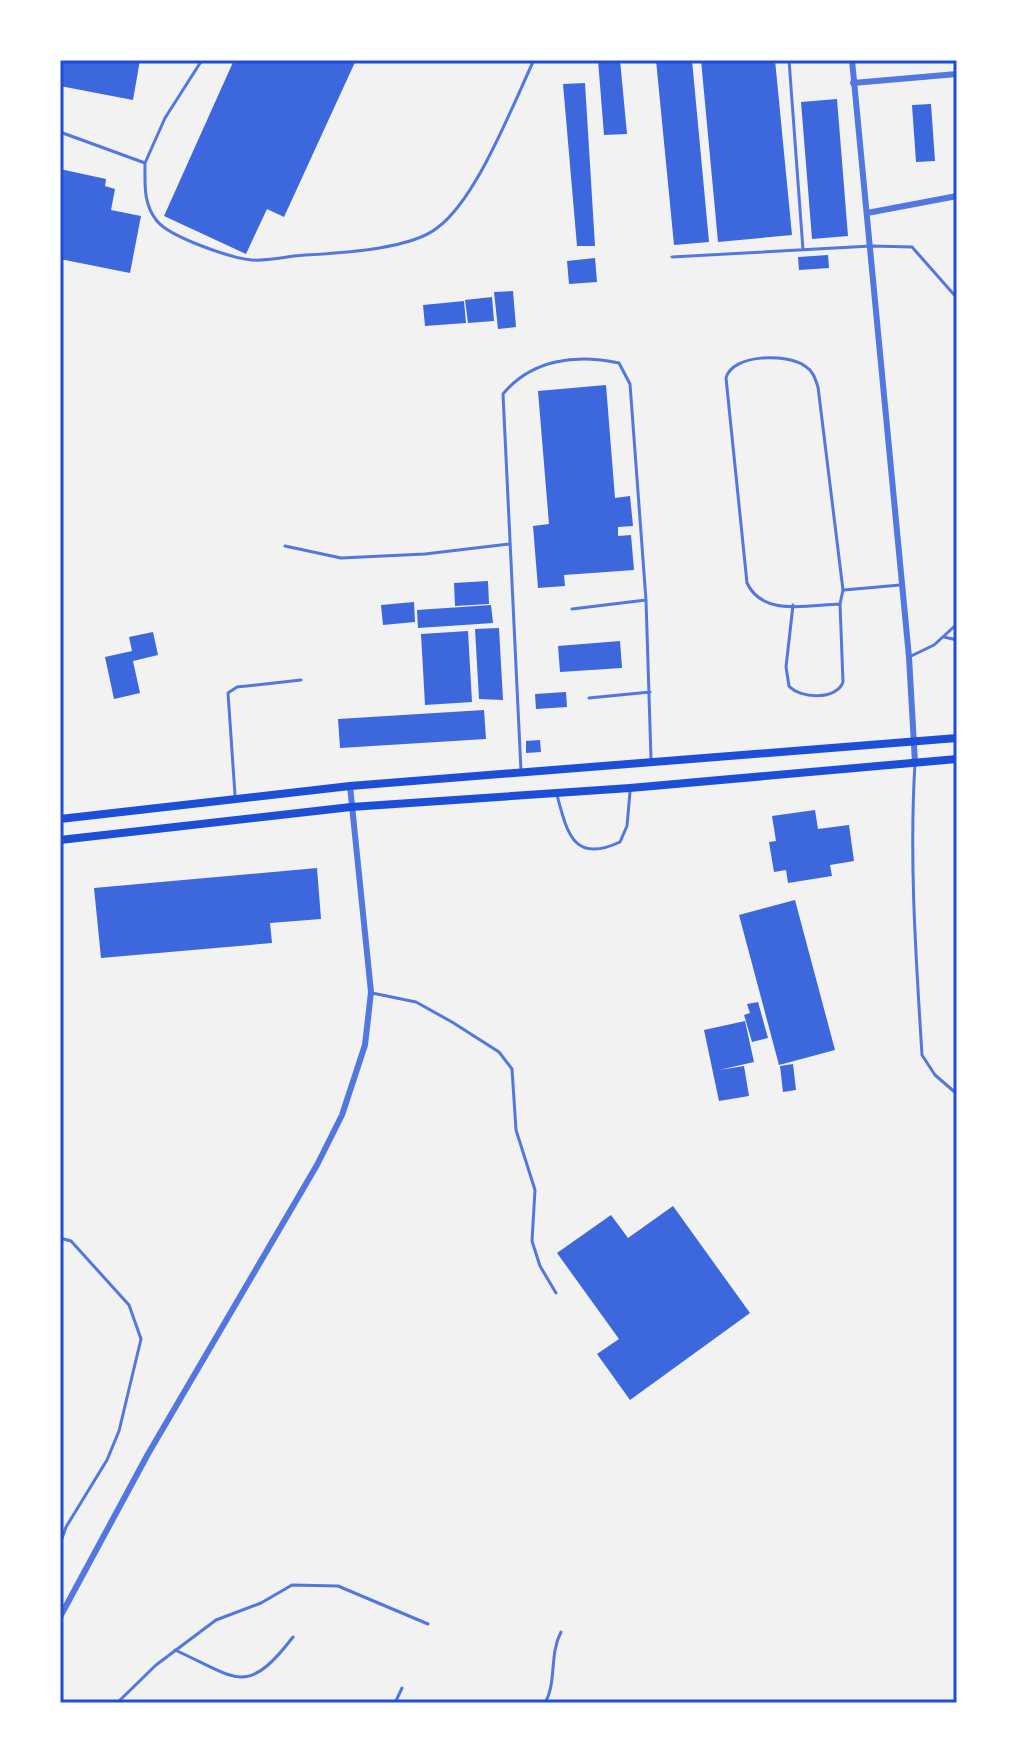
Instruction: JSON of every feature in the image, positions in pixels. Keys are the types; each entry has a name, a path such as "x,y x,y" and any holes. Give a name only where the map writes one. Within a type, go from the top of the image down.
{"main road":[{"path":"60,819 350,786 957,738"},
{"path":"60,840 351,807 630,788 957,759"}],"street":[{"path":"852,60 909,657 915,763"},
{"path":"853,83 957,74"},
{"path":"867,213 957,196"},
{"path":"61,1611 148,1454 317,1165 342,1115 365,1045 371,992 350,786"}],"lane":[{"path":"202,60 165,118 145,163 146,204 158,224 184,238 252,260 400,244 437,229 469,193 534,60"},
{"path":"789,60 803,250"},
{"path":"60,132 145,163"},
{"path":"672,257 871,246 912,247 957,298"},
{"path":"521,773 503,394 518,377 547,364 593,357 619,363 630,384 646,600 651,762"},
{"path":"793,605 786,667 789,686 799,694 834,694 843,682 840,604 843,590 818,387 813,374 802,364 785,358 739,362 727,371 726,378 747,583 752,593 768,604 840,604"},
{"path":"285,546 341,558 425,554 509,544"},
{"path":"843,590 900,585"},
{"path":"572,609 646,600"},
{"path":"909,657 944,637 957,624"},
{"path":"944,637 957,640"},
{"path":"235,799 228,693 237,687 301,680"},
{"path":"589,698 650,692"},
{"path":"915,763 912,814 922,1055 935,1075 957,1094"},
{"path":"556,792 568,835 580,847 604,850 620,842 627,826 630,788"},
{"path":"371,992 416,1002 499,1052 512,1069 516,1130 535,1190 532,1241 540,1266 556,1293"},
{"path":"60,1238 71,1241 129,1305 141,1339 119,1431 107,1460 66,1527 60,1544"},
{"path":"117,1703 156,1665 216,1620 261,1603 292,1585 338,1586 428,1624"},
{"path":"554,1703 546,1701 553,1646 561,1632"},
{"path":"175,1650 238,1678 254,1676 273,1662 293,1637"},
{"path":"395,1703 402,1688"}],"building":[{"path":"60,60 140,60 133,100 60,86"},
{"path":"234,60 356,60 284,217 267,209 246,254 164,216"},
{"path":"598,60 620,60 627,134 604,135"},
{"path":"656,60 692,60 709,242 674,245"},
{"path":"701,60 775,60 792,235 718,242"},
{"path":"585,83 595,246 577,246 563,84"},
{"path":"837,99 848,236 812,239 801,102"},
{"path":"931,104 935,161 916,162 912,105"},
{"path":"60,169 106,179 105,186 115,189 111,210 141,216 130,273 60,259"},
{"path":"828,255 829,268 799,270 798,257"},
{"path":"595,258 597,282 569,284 567,261"},
{"path":"513,291 516,327 498,329 494,292"},
{"path":"492,297 494,321 468,323 465,300"},
{"path":"464,301 466,323 425,326 423,305"},
{"path":"606,385 615,498 630,496 633,526 618,527 618,536 631,535 634,570 564,575 565,586 538,588 533,526 549,524 538,391"},
{"path":"488,581 489,604 455,606 454,583"},
{"path":"414,602 415,622 383,625 381,605"},
{"path":"491,605 493,623 418,628 417,610"},
{"path":"499,628 503,700 479,699 475,629"},
{"path":"468,631 472,702 425,705 421,634"},
{"path":"153,632 158,655 133,661 140,693 114,699 105,657 132,651 129,637"},
{"path":"620,641 622,668 560,672 558,646"},
{"path":"566,692 567,707 536,709 535,694"},
{"path":"484,710 486,739 340,748 338,719"},
{"path":"540,740 541,752 526,753 526,741"},
{"path":"815,810 818,829 849,825 854,861 830,865 832,876 788,883 786,870 774,872 769,842 776,841 772,816"},
{"path":"317,868 321,919 270,923 272,943 101,958 94,888"},
{"path":"795,900 835,1050 779,1065 739,915"},
{"path":"758,1002 768,1038 752,1042 744,1015 750,1013 747,1004"},
{"path":"745,1021 754,1062 719,1070 744,1066 749,1096 719,1101 704,1030"},
{"path":"793,1064 796,1090 783,1092 780,1066"},
{"path":"673,1206 750,1313 630,1400 597,1354 619,1339 557,1253 611,1215 628,1238"}]}
